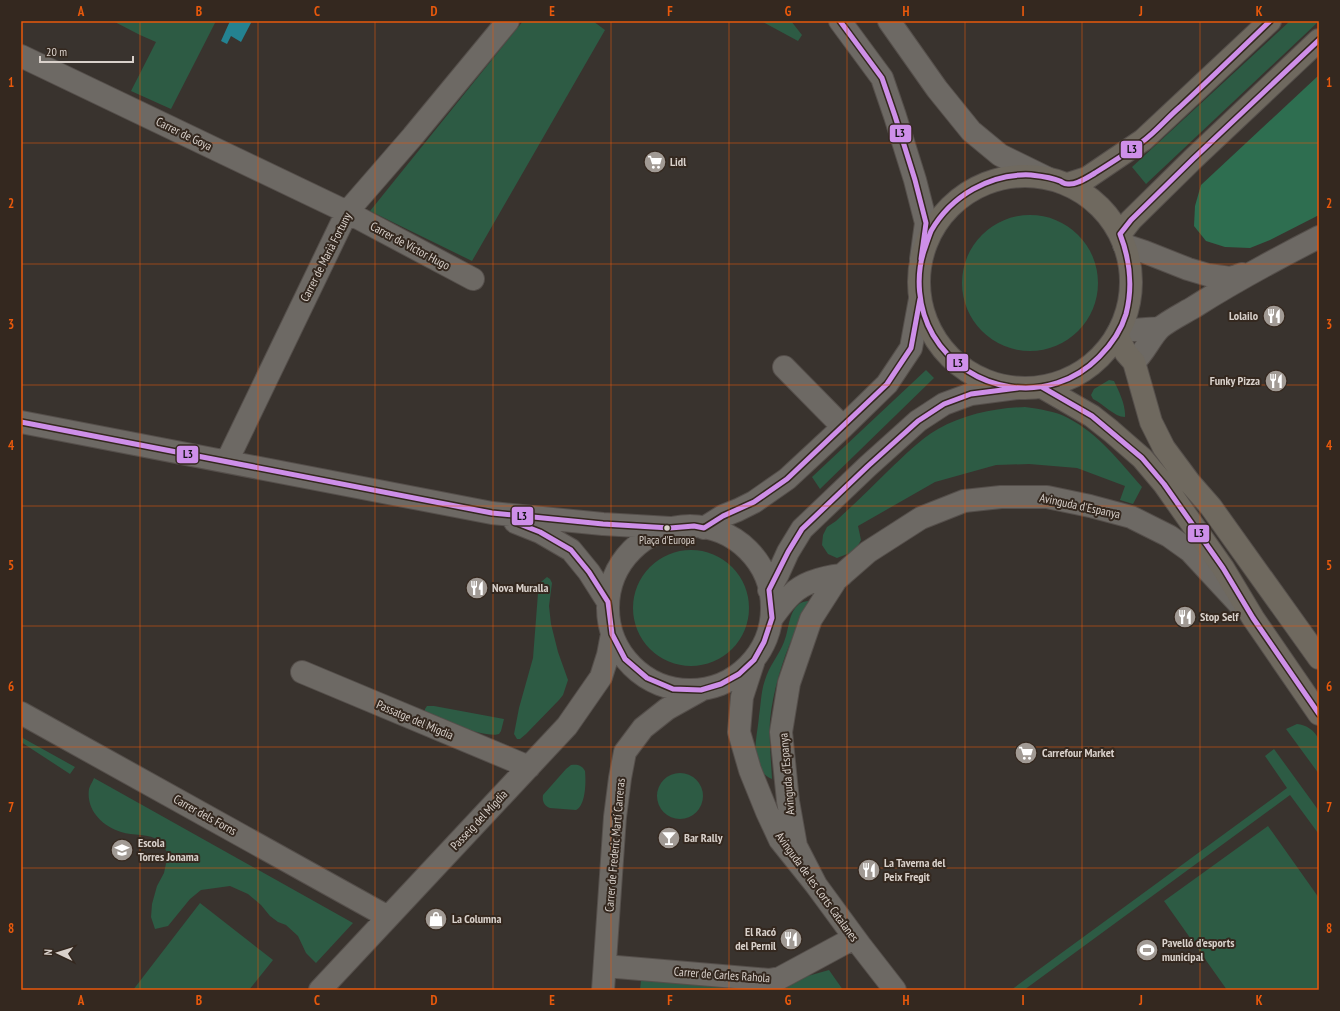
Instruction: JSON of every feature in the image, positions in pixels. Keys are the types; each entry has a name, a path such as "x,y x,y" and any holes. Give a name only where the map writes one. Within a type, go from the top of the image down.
{"main road":[{"path":"1068,184 1087,178 1143,140 1270,21"},
{"path":"1122,240 1131,220 1319,40"},
{"path":"1011,176 1036,176 1047,178 1068,184 1093,200 1112,222 1122,240 1129,263 1130,285 1127,311 1118,333 1103,354 1085,369 1065,380 1042,387 1018,388 1002,386 986,381 972,374 956,363 943,350 932,334 924,317 920,299 919,279 921,259 925,245 938,220 947,208 970,190 997,179 1011,176"},
{"path":"1118,333 1126,353 1134,362 1150,422 1164,448 1210,507 1319,658"},
{"name":"Avinguda d'Espanya","path":"1042,387 1092,416 1142,458 1164,484 1211,550 1253,618 1319,714"}],"street":[{"name":"Carrer de Marià Fortuny","path":"227,461 347,212 413,136 508,21"},
{"path":"840,21 882,78 915,180 926,223 921,259"},
{"path":"889,21 936,89 971,131 1000,155 1047,178"},
{"name":"Carrer de Goya","path":"21,56 347,212"},
{"name":"Carrer de Víctor Hugo","path":"347,212 472,279"},
{"path":"1134,362 1142,355 1160,328 1224,287 1319,237"},
{"path":"1122,240 1145,252 1188,269 1208,275 1231,278 1253,271"},
{"path":"704,528 723,516 754,502 781,482 843,427 887,384 911,348 920,299"},
{"path":"1118,333 1160,328"},
{"path":"784,367 843,427"},
{"path":"769,590 802,528 918,421 944,404 971,394 1018,388"},
{"path":"21,422 492,513 603,524 670,528 694,526 717,530 738,542 755,558 767,579 772,618"},
{"name":"Avinguda d'Espanya","path":"816,885 796,846 788,801 782,732 789,684 811,619 836,580 868,552 920,518 964,501 1002,497 1047,497 1090,506 1131,517 1168,536 1190,551 1253,618"},
{"path":"492,513 540,532 571,550 589,572 608,602"},
{"path":"670,528 646,538 627,555 614,577 608,602 612,634 625,659 647,678 673,689 701,690 722,684 739,674 754,660 764,642 772,618 793,593 810,582 827,577 842,575"},
{"name":"Passeig del Migdia","path":"320,990 567,726 601,676 608,655 612,634"},
{"name":"Avinguda de les Corts Catalanes","path":"754,660 742,697 739,732 748,763 764,805 780,840 895,990"},
{"name":"Passatge del Migdia","path":"302,672 529,767"},
{"name":"Carrer de Frederic Martí Carreras","path":"603,990 615,817 625,752 643,728 667,710 701,690"},
{"name":"Carrer dels Forns","path":"21,713 388,917"},
{"name":"Carrer de Carles Rahola","path":"605,966 769,980 780,978 854,938"}],"green space":[{"path":"113,21 216,21 171,109 131,91 156,42"},
{"path":"523,21 593,21 605,30 472,261 370,211"},
{"path":"761,21 791,21 802,35 798,41"},
{"path":"1290,21 1319,21 1146,184 1132,167"},
{"path":"1319,75 1319,215 1270,240 1250,248 1225,247 1206,241 1194,226 1195,206 1201,185"},
{"path":"1023,215 1037,215 1056,220 1068,226 1083,240 1093,257 1097,270 1097,296 1093,309 1087,321 1073,336 1068,340 1050,348 1037,351 1023,351 1004,346 992,340 977,326 973,321 965,303 962,290 962,276 967,257 973,245 987,230 992,226 1010,218"},
{"path":"926,370 934,378 820,489 812,477"},
{"path":"1109,380 1114,381 1118,389 1123,403 1125,417 1113,413 1093,399 1091,395 1094,389"},
{"path":"1025,407 1047,411 1068,418 1090,432 1099,440 1142,487 1133,504 1120,500 1125,486 1077,468 1029,464 996,465 935,482 858,526 861,540 855,551 837,558 828,554 822,545 823,535 827,527 836,521 924,438 938,429 959,419 991,410"},
{"name":"Plaça d'Europa","path":"691,550 713,554 732,567 745,586 749,608 745,630 732,649 713,662 691,666 669,662 650,649 637,630 633,608 637,586 650,567 669,554"},
{"path":"547,577 552,583 549,606 551,624 558,652 568,680 563,695 559,700 526,734 520,739 517,739 514,734 519,708 533,658 538,593 541,582"},
{"path":"815,600 794,634 782,665 776,687 770,720 772,779 766,776 760,768 756,758 755,748 764,684 769,670 786,638 792,613 801,603"},
{"path":"427,706 504,719 501,731 499,734 493,735 462,728 425,713"},
{"path":"1297,724 1310,729 1315,733 1319,740 1319,774 1286,729"},
{"path":"21,737 75,767 70,774 21,742"},
{"path":"1274,749 1319,811 1318,833 1290,795 1024,990 1011,990 1287,788 1265,756"},
{"path":"571,765 579,765 585,771 584,798 582,803 576,810 550,808 546,806 543,795"},
{"path":"680,773 693,777 699,783 703,796 699,809 693,815 680,819 667,815 661,809 657,796 661,783 667,777"},
{"path":"94,778 353,923 316,963 306,953 298,936 286,925 278,922 270,916 261,905 248,894 230,886 201,890 190,899 168,926 155,929 151,917 152,904 157,886 164,873 168,854 161,842 156,838 121,832 108,826 97,816 90,804 89,797 89,789"},
{"path":"1268,826 1319,898 1319,990 1227,990 1164,901"},
{"path":"200,903 273,960 249,990 133,990"},
{"path":"829,970 843,990 640,990 641,980 776,985"}],"water":[{"path":"230,21 252,21 241,42 231,36 227,44 221,41"}],"transit line":[{"name":"L3","path":"840,21 882,78 895,116 915,180 926,223 921,259"},
{"name":"L3","path":"1270,21 1147,138 1086,179 1071,184 1064,184 1060,181 1031,175 1016,175 1001,178 973,189 949,207 939,218 931,231 922,258 919,281 921,303 928,325 933,335 948,355 967,370 988,381 1011,387 1034,388 1057,383 1079,373 1099,357 1108,348 1118,332 1124,320 1128,304 1130,284 1128,264 1120,234 1131,220 1193,159 1319,40"},
{"name":"L3","path":"21,422 492,513 603,524 670,528 694,526 704,528 723,516 754,502 787,479 887,384 911,348 920,299"},
{"name":"L3","path":"1042,387 1092,416 1142,458 1164,484 1223,568 1253,618 1319,714"},
{"name":"L3","path":"517,523 540,532 571,550 589,572 608,602 612,634 625,659 647,678 673,689 701,690 721,684 739,674 754,660 764,642 772,618 769,590 788,552 802,529 868,466 918,421 944,404 971,394 1018,388"}],"place":[{"name":"Lidl","path":"655,162"},
{"name":"Lolailo","path":"1274,316"},
{"name":"Funky Pizza","path":"1276,381"},
{"name":"Plaça d'Europa","path":"667,528"},
{"name":"Nova Muralla","path":"477,588"},
{"name":"Stop Self","path":"1185,617"},
{"name":"Carrefour Market","path":"1026,753"},
{"name":"Bar Rally","path":"669,838"},
{"name":"Escola Torres Jonama","path":"122,850"},
{"name":"La Taverna del Peix Fregit","path":"869,870"},
{"name":"La Columna","path":"436,919"},
{"name":"El Racó del Pernil","path":"791,939"},
{"name":"Pavelló d'esports municipal","path":"1147,950"}]}
